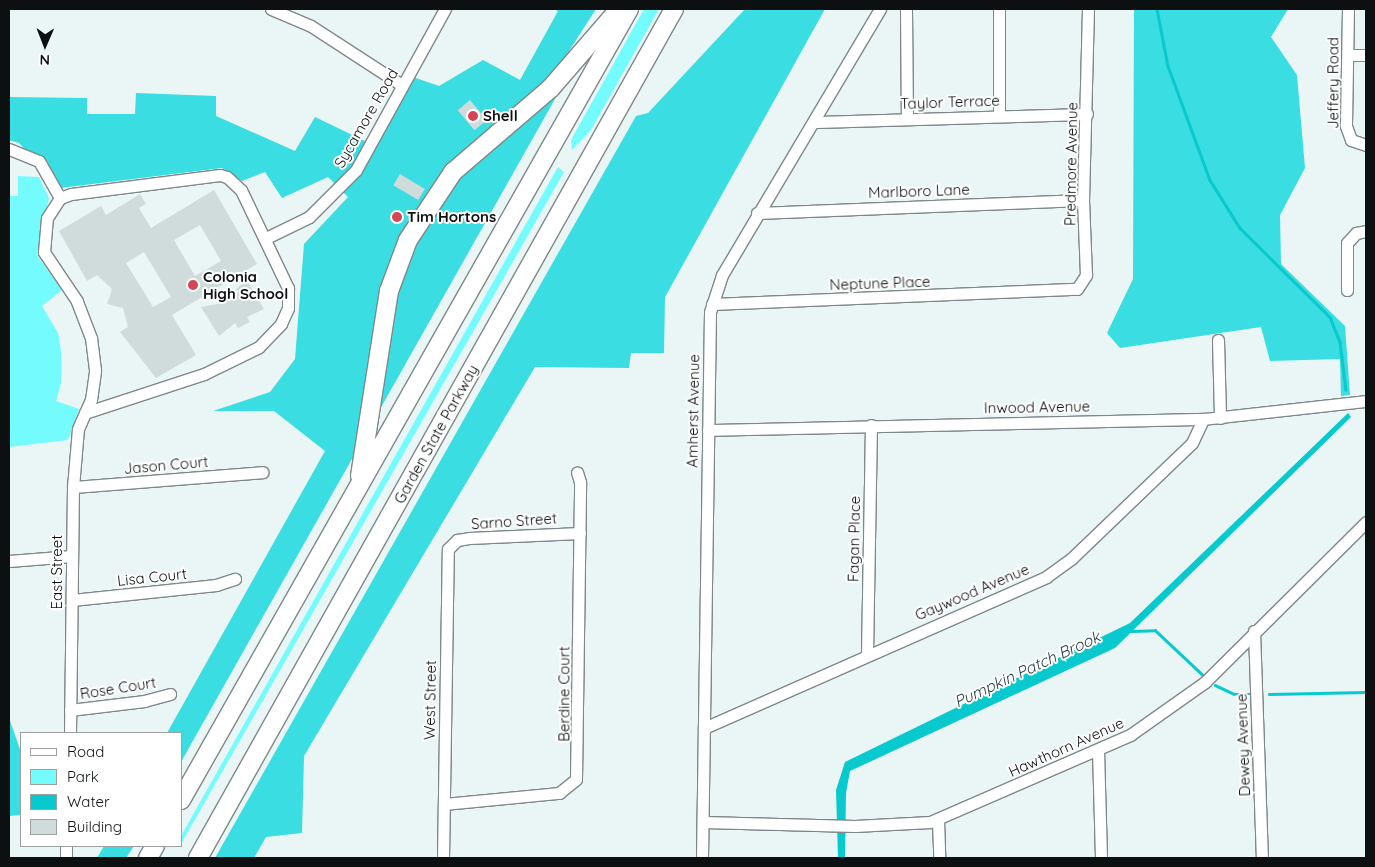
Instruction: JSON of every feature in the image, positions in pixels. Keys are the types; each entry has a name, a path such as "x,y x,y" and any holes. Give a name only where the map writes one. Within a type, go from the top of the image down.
{"highway":[{"path":"358,488 389,291 408,240 453,172 550,89 619,9"},
{"path":"182,798 628,9"},
{"name":"Garden State Parkway","path":"198,858 674,9"},
{"path":"148,858 154,847"}],"street":[{"path":"271,9 311,26 402,85"},
{"name":"Sycamore Road","path":"266,238 309,217 356,170 445,9"},
{"name":"Amherst Avenue","path":"702,858 708,430 712,304 722,276 757,213 814,122 880,9"},
{"path":"906,9 907,118"},
{"path":"999,9 999,114"},
{"name":"Predmore Avenue","path":"1050,292 1077,289 1086,275 1083,200 1087,114 1088,9"},
{"name":"Jeffery Road","path":"1348,9 1347,134 1366,145"},
{"path":"1348,56 1366,56"},
{"name":"Taylor Terrace","path":"814,122 999,114 1087,114"},
{"path":"9,149 39,161 60,198 220,175 240,189 266,238 288,288 288,308 273,334 259,347 204,374 85,413"},
{"name":"East Street","path":"60,198 47,218 44,252 77,300 91,338 94,385 78,430 73,487 70,732"},
{"name":"Marlboro Lane","path":"757,213 1083,200"},
{"path":"1347,290 1347,243 1350,237 1366,231"},
{"name":"Neptune Place","path":"712,304 1050,292"},
{"path":"1218,340 1220,418"},
{"name":"Inwood Avenue","path":"708,430 1203,419 1366,401"},
{"name":"Gaywood Avenue","path":"704,728 1058,569 1192,443 1203,419"},
{"name":"Fagan Place","path":"867,654 871,425"},
{"name":"Jason Court","path":"73,487 262,472"},
{"name":"Berdine Court","path":"444,804 559,793 576,779 580,533 576,472"},
{"name":"Hawthorn Avenue","path":"703,822 856,826 938,820 1098,750 1130,735 1182,702 1366,522"},
{"name":"Sarno Street","path":"451,544 511,534 580,533"},
{"name":"West Street","path":"443,858 447,557 451,544"},
{"path":"9,561 72,556"},
{"name":"Lisa Court","path":"72,600 216,585 235,579"},
{"name":"Dewey Avenue","path":"1254,631 1262,858"},
{"name":"Rose Court","path":"70,710 144,702 170,694"},
{"path":"1098,750 1102,858"},
{"path":"938,820 939,858"}],"green space":[{"path":"644,9 659,9 591,130 572,150 571,140"},
{"path":"558,167 564,172 182,842 182,834"},
{"path":"18,176 39,177 49,198 37,255 62,290 42,306 58,333 61,351 61,383 56,401 79,409 68,440 9,447 9,196 18,196"}],"shaded area":[{"path":"554,9 596,9 560,65 564,83 182,760 182,732 168,732 325,451 274,411 213,411 270,392 295,359 304,244 348,197 328,177 282,198 265,172 242,181 222,168 60,188 19,143 9,140 9,97 87,98 87,114 135,114 136,93 216,96 216,116 295,151 315,117 369,143 407,75 439,86 483,60 520,80 558,11"},
{"path":"745,9 825,9 665,297 664,353 631,353 629,368 535,367 304,756 302,833 266,837 254,858 215,858 636,116 648,113"},
{"path":"1134,9 1288,9 1271,37 1297,75 1305,168 1280,215 1281,264 1345,326 1350,395 1341,396 1340,359 1270,361 1261,327 1120,348 1107,333 1133,279"},
{"path":"9,718 20,749 20,815 9,816"},
{"path":"103,847 133,847 126,858 97,858"}],"water":[{"path":"1348,413 1351,417 1115,648 850,771 846,793 845,858 838,858 836,790 845,762 1130,623"}],"building":[{"name":"Shell","path":"470,100 487,120 474,130 458,110"},
{"path":"400,174 425,189 418,200 393,185"},
{"name":"Colonia High School","path":"214,190 257,264 172,315 196,355 156,378 120,332 128,327 123,308 107,304 112,289 97,275 87,281 59,231 101,206 106,215 140,194 146,204 139,208 151,228","holes":["200,225 221,261 195,276 174,240","144,252 171,297 153,307 126,263"]},
{"path":"247,280 264,309 247,317 250,322 238,328 235,323 219,336 201,307 217,304 239,292 236,289"}],"waterway":[{"path":"1157,9 1168,66 1210,180 1240,228 1330,317 1340,342 1346,390"},
{"path":"1131,631 1155,630 1204,676"},
{"path":"1215,685 1234,694 1251,694"},
{"path":"1269,694 1366,692"}],"place":[{"name":"Shell","path":"473,116"},
{"name":"Tim Hortons","path":"397,217"},
{"name":"Colonia High School","path":"193,285"}],"water label":[{"name":"Pumpkin Patch Brook","path":"1027,669"}]}
